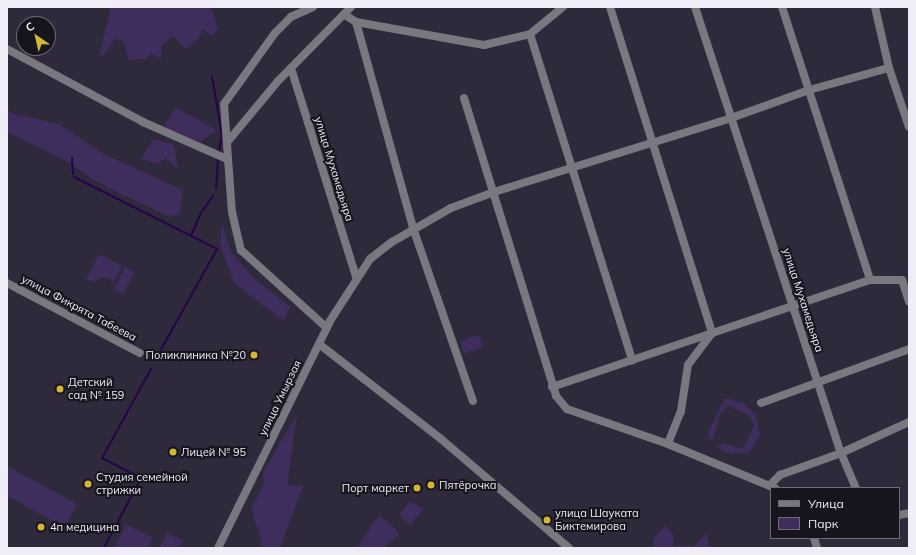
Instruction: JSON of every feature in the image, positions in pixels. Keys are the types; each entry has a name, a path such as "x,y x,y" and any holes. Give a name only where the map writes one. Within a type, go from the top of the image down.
{"street":[{"path":"313,7 291,17 275,33 224,104 229,140 227,159 232,212 242,250 329,325 356,277 370,259 413,228 451,208 494,192 731,118 809,90 889,68"},
{"path":"229,140 291,68 345,15 351,7"},
{"path":"345,15 356,22 484,45 530,34 563,7"},
{"path":"610,7 712,333"},
{"name":"улица Мухамедьяра","path":"695,7 841,453 856,487"},
{"path":"782,7 870,280"},
{"path":"875,7 889,68 909,127"},
{"path":"356,22 413,228 473,400"},
{"path":"530,34 573,167 632,360"},
{"path":"7,49 143,122 227,159"},
{"name":"улица Мухамедьяра","path":"291,68 356,277"},
{"path":"464,98 494,192 552,387 567,410 668,444 773,486 780,475 841,453 909,422"},
{"path":"552,387 870,280 902,280 909,302"},
{"name":"улица Фикрята Табеева","path":"7,282 140,353"},
{"name":"улица Умырзая","path":"218,548 329,325"},
{"path":"668,444 680,411 688,366 712,333"},
{"path":"319,344 441,439 570,548"},
{"path":"761,403 909,348"}],"green space":[{"path":"111,7 211,7 218,29 212,36 202,29 200,37 186,49 173,36 161,46 162,58 150,54 146,59 129,60 123,41 115,39 104,55 99,56"},
{"path":"176,108 217,130 200,142 163,127"},
{"path":"7,109 14,114 59,124 102,153 183,190 180,215 168,216 119,193 92,179 69,162 7,132"},
{"path":"153,139 174,145 178,170 166,158 158,164 141,159"},
{"path":"222,223 231,252 255,279 290,307 284,321 234,283 220,244"},
{"path":"99,254 122,266 112,284 111,279 102,277 93,282 86,279"},
{"path":"125,267 135,272 123,294 114,289"},
{"path":"479,335 483,347 464,354 460,341"},
{"path":"725,398 744,403 756,415 760,435 749,453 731,454 721,450 716,445 723,443 743,449 754,425 749,415 728,406 720,414 713,440 709,439 708,432"},
{"path":"297,414 287,485 303,486 280,548 263,548 251,508 264,483 263,473"},
{"path":"7,466 77,504 65,527 7,496"},
{"path":"410,501 424,509 410,525 399,515"},
{"path":"379,515 398,531 398,536 383,548 357,548"},
{"path":"126,524 153,538 148,548 114,548"},
{"path":"665,526 673,535 674,546 694,546 707,533 709,548 652,548 654,537"},
{"path":"167,533 183,541 179,548 160,548"}],"waterway":[{"path":"212,76 222,135 219,151"},
{"path":"72,158 73,174"},
{"path":"216,189 218,159"},
{"path":"74,177 217,249 159,353"},
{"path":"191,236 201,213 213,196"},
{"path":"104,548 141,478 102,458 151,369"}],"place":[{"name":"Поликлиника №20","path":"254,355"},
{"name":"Детский сад № 159","path":"60,389"},
{"name":"Лицей № 95","path":"173,452"},
{"name":"Студия семейной стрижки","path":"88,484"},
{"name":"Пятёрочка","path":"431,485"},
{"name":"Порт маркет","path":"417,488"},
{"name":"улица Шауката Биктемирова","path":"547,520"},
{"name":"4п медицина","path":"41,527"}]}
